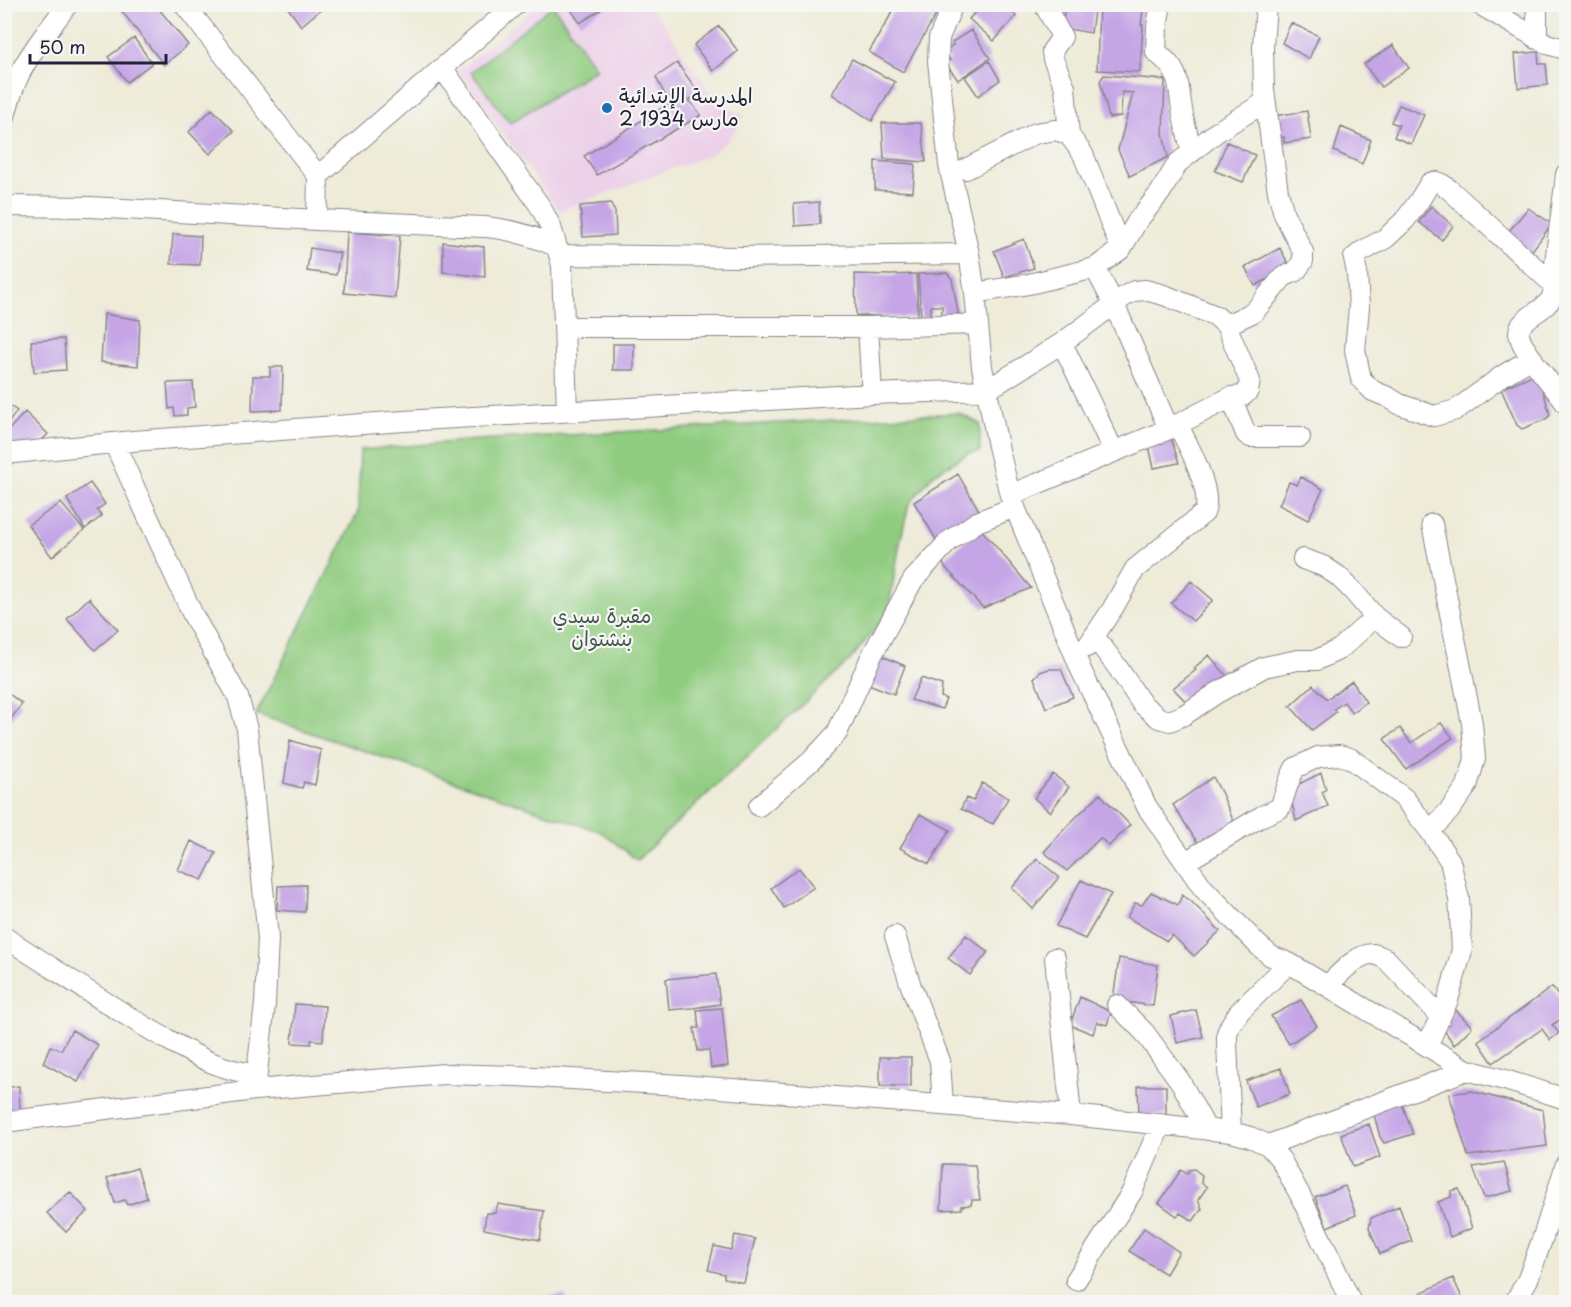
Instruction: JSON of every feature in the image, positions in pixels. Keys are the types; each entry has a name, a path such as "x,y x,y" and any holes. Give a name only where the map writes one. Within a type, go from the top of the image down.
{"street":[{"path":"4,120 18,76 68,4"},
{"path":"184,4 318,176 317,220"},
{"path":"953,4 939,38 938,61 949,165 969,254 982,367 998,446 1013,501 1077,660 1147,807 1203,888 1271,956 1289,963 1467,1070 1566,1099"},
{"path":"1044,4 1062,37 1052,51 1065,87 1069,135 1083,154 1121,249"},
{"path":"1161,4 1156,52 1168,62 1179,81 1183,115 1192,152"},
{"path":"1226,325 1254,312 1283,277 1296,270 1303,261 1303,252 1284,214 1278,192 1263,90 1266,4"},
{"path":"1479,4 1547,45 1561,48 1566,46"},
{"path":"1535,4 1537,39"},
{"path":"318,176 443,69 508,7"},
{"path":"443,69 540,206 551,226 562,265 567,411"},
{"path":"975,294 1095,268 1121,249 1138,220 1160,193 1178,163 1218,131 1265,102"},
{"path":"966,169 1036,133 1056,130 1069,135"},
{"path":"1566,174 1551,300 1522,324 1519,331 1532,358 1566,404"},
{"path":"1532,358 1502,376 1456,410 1434,416 1399,404 1373,391 1361,379 1355,350 1359,307 1354,258 1386,238 1405,220 1430,183 1436,181 1450,190 1554,285"},
{"path":"4,206 90,207 505,228 539,238 558,250 740,257 969,254"},
{"path":"1077,660 1135,569 1204,513 1208,506 1200,473 1190,448 1173,426 1095,268"},
{"path":"4,454 114,443 380,423 872,394 987,390 1062,343 1134,291 1145,290 1164,295 1208,312 1226,325 1250,381 1248,391 1244,396 1231,397 1013,501 949,541 913,580 872,655 837,732 811,761 759,806"},
{"path":"564,327 868,327 978,324"},
{"path":"868,327 872,394"},
{"path":"1062,343 1114,452"},
{"path":"1231,397 1245,434 1250,437 1300,437"},
{"path":"114,443 193,615 237,697 247,729 268,938 256,1082"},
{"path":"1430,831 1450,810 1467,786 1475,759 1472,723 1432,524"},
{"path":"1303,559 1323,566 1338,576 1375,617 1401,637"},
{"path":"1094,636 1142,704 1159,718 1170,721 1264,667 1298,660 1317,660 1340,649 1375,617"},
{"path":"1185,862 1262,816 1280,808 1295,768 1318,757 1339,755 1350,758 1404,798 1450,861 1459,899 1462,950 1448,1000 1427,1046"},
{"path":"895,936 910,986 940,1061 944,1105"},
{"path":"4,937 129,1017 188,1051 256,1082"},
{"path":"1327,986 1357,959 1374,954 1386,959 1440,1016"},
{"path":"1055,958 1071,1115"},
{"path":"1231,1132 1227,1033 1240,1011 1289,963"},
{"path":"1117,1005 1144,1032 1180,1081 1207,1130"},
{"path":"1268,1145 1467,1070"},
{"path":"4,1122 256,1082 444,1074 681,1085 1071,1115 1231,1132 1268,1145 1281,1160 1350,1302"},
{"path":"1076,1280 1132,1192 1161,1124"},
{"path":"1515,1302 1528,1279 1566,1164"}],"shaded area":[{"name":"المدرسة الإبتدائية 2 مارس 1934","path":"538,5 648,5 663,23 714,99 745,116 728,141 710,155 559,211 458,71"}],"green space":[{"path":"553,5 596,69 510,123 471,72"},
{"name":"مقبرة سيدي بنشتوان","path":"958,413 980,424 980,452 969,453 934,474 909,504 888,613 850,660 637,860 601,832 256,714 358,512 360,450 476,440"}],"building":[{"path":"116,4 155,4 188,45 164,65"},
{"path":"285,4 324,4 325,6 301,26"},
{"path":"567,4 610,4 580,23"},
{"path":"897,4 942,4 903,72 869,52"},
{"path":"983,4 1002,4 1016,16 994,41 969,19"},
{"path":"1065,4 1095,4 1091,33 1062,28"},
{"path":"1099,4 1126,4 1126,7 1143,10 1140,72 1097,70"},
{"path":"1291,23 1319,36 1309,59 1282,43"},
{"path":"719,26 738,51 713,71 694,45"},
{"path":"971,30 990,58 958,80 946,64 950,60 944,51 953,45 952,42"},
{"path":"134,38 152,63 127,82 108,57"},
{"path":"1393,45 1409,68 1381,87 1364,64"},
{"path":"1538,52 1539,64 1546,64 1548,85 1518,88 1515,54"},
{"path":"852,59 895,82 872,121 832,94"},
{"path":"989,61 1000,80 978,96 965,77"},
{"path":"677,63 700,94 689,100 701,115 597,175 584,156 680,97 676,90 667,99 656,77"},
{"path":"1104,75 1165,80 1163,133 1168,157 1130,176 1118,150 1133,93 1122,92 1121,116 1109,118 1100,81"},
{"path":"1399,105 1424,115 1411,144 1394,137 1399,125 1391,122"},
{"path":"212,109 234,131 210,154 189,132"},
{"path":"1307,111 1311,139 1284,143 1284,137 1277,138 1274,116"},
{"path":"882,123 921,123 926,162 884,159"},
{"path":"1341,127 1371,140 1362,164 1334,151"},
{"path":"1227,142 1255,155 1243,182 1215,171"},
{"path":"875,161 915,164 913,192 875,190"},
{"path":"819,202 820,224 795,226 794,204"},
{"path":"611,203 615,211 616,235 583,237 580,206"},
{"path":"1431,206 1453,226 1442,240 1419,222"},
{"path":"1528,208 1552,224 1528,256 1505,236"},
{"path":"347,232 400,236 395,298 344,293"},
{"path":"173,234 201,236 200,265 171,264"},
{"path":"1024,239 1034,268 1004,277 994,251"},
{"path":"443,242 484,247 485,277 443,272"},
{"path":"310,248 340,253 336,275 307,271"},
{"path":"1280,248 1290,267 1255,286 1245,267"},
{"path":"947,273 952,279 959,317 942,317 942,306 931,306 931,318 921,318 918,274"},
{"path":"855,274 916,274 918,314 915,318 856,315"},
{"path":"104,314 140,320 138,366 101,362"},
{"path":"64,339 66,370 34,372 31,341"},
{"path":"613,344 634,344 634,370 613,370"},
{"path":"270,367 283,367 282,410 252,411 253,376 270,376"},
{"path":"1532,375 1539,376 1550,415 1522,429 1517,425 1501,389"},
{"path":"193,382 195,407 187,408 187,415 175,416 174,408 169,409 167,383"},
{"path":"4,402 17,411 4,429"},
{"path":"25,412 48,434 38,444 7,448 4,444 4,435"},
{"path":"1170,435 1179,463 1154,468 1148,442"},
{"path":"958,474 981,514 937,541 914,502"},
{"path":"1301,477 1323,489 1308,520 1279,505 1289,482 1297,485"},
{"path":"90,483 105,504 97,510 102,516 85,529 67,499"},
{"path":"61,503 84,530 52,557 28,525"},
{"path":"980,528 1031,588 983,608 944,566 943,560"},
{"path":"1191,581 1213,600 1193,621 1171,603"},
{"path":"89,598 118,630 95,650 67,619"},
{"path":"878,654 905,666 894,694 866,683"},
{"path":"1209,655 1230,680 1191,707 1173,688 1196,670 1194,668"},
{"path":"1061,669 1073,697 1046,708 1034,678 1040,672"},
{"path":"921,678 942,685 941,697 946,699 942,709 911,700"},
{"path":"1352,681 1366,702 1352,713 1344,702 1334,709 1336,712 1312,730 1290,706 1313,685 1327,699"},
{"path":"4,690 22,704 4,728"},
{"path":"1441,723 1453,738 1406,769 1384,739 1400,728 1411,743"},
{"path":"290,740 321,750 315,785 304,782 302,788 284,783"},
{"path":"1321,773 1326,789 1322,792 1328,806 1296,821 1289,789"},
{"path":"1053,774 1069,787 1050,812 1034,798"},
{"path":"1213,777 1236,827 1199,845 1173,805"},
{"path":"982,783 1008,798 993,824 961,809 966,798 973,801"},
{"path":"1100,794 1130,825 1109,846 1100,838 1067,871 1044,852"},
{"path":"920,814 950,830 929,864 900,848"},
{"path":"191,841 216,853 202,880 178,870"},
{"path":"1037,859 1059,877 1033,909 1012,888"},
{"path":"799,868 814,887 784,908 771,888"},
{"path":"1081,880 1111,894 1085,939 1056,926"},
{"path":"306,885 305,912 277,910 278,886"},
{"path":"1151,892 1178,905 1182,895 1191,901 1220,931 1194,956 1172,935 1167,941 1127,917 1135,903 1142,905"},
{"path":"966,935 988,952 970,975 948,958"},
{"path":"1119,958 1158,965 1153,1006 1113,1000"},
{"path":"716,974 720,1004 669,1010 666,979"},
{"path":"1552,987 1566,1007 1566,1016 1552,1025 1559,1033 1550,1040 1542,1029 1493,1063 1478,1041"},
{"path":"1080,997 1111,1012 1107,1025 1097,1022 1093,1034 1070,1025"},
{"path":"1301,1000 1317,1026 1289,1044 1271,1016"},
{"path":"295,1004 325,1006 323,1041 311,1040 311,1044 292,1043"},
{"path":"722,1008 728,1066 711,1068 709,1050 698,1051 694,1028 699,1028 697,1010"},
{"path":"1196,1010 1203,1037 1177,1043 1171,1016"},
{"path":"1456,1010 1472,1027 1454,1045 1441,1025"},
{"path":"72,1030 98,1045 78,1082 43,1063 50,1046 61,1050"},
{"path":"880,1057 911,1057 911,1086 880,1086"},
{"path":"1281,1068 1290,1094 1256,1107 1246,1081"},
{"path":"19,1086 20,1113 4,1115 4,1088"},
{"path":"1138,1086 1166,1086 1166,1115 1139,1115"},
{"path":"1471,1091 1543,1110 1547,1146 1468,1156 1449,1094"},
{"path":"1401,1101 1413,1134 1384,1143 1380,1137 1373,1111"},
{"path":"1369,1124 1380,1157 1353,1167 1341,1134"},
{"path":"1504,1162 1512,1191 1484,1198 1473,1167"},
{"path":"943,1164 975,1165 980,1200 972,1200 971,1205 961,1206 962,1209 941,1210"},
{"path":"137,1168 147,1198 127,1205 125,1200 115,1203 107,1178"},
{"path":"1194,1169 1202,1175 1201,1183 1207,1187 1198,1200 1202,1209 1193,1221 1180,1213 1177,1216 1159,1203 1181,1170 1187,1174 1189,1170"},
{"path":"1345,1186 1356,1215 1327,1227 1315,1197"},
{"path":"1459,1189 1472,1228 1450,1237 1438,1202 1451,1197 1451,1191"},
{"path":"70,1192 88,1211 66,1232 47,1213"},
{"path":"498,1204 544,1211 540,1240 484,1229 486,1213 495,1213"},
{"path":"1399,1206 1412,1241 1380,1254 1369,1228 1371,1218"},
{"path":"1144,1228 1179,1252 1166,1274 1129,1251"},
{"path":"735,1235 755,1239 744,1283 724,1278 724,1274 708,1270 714,1246 731,1250"},
{"path":"1453,1278 1464,1302 1424,1302 1420,1293"},
{"path":"565,1295 565,1302 536,1302 536,1298"}],"place":[{"name":"المدرسة الإبتدائية 2 مارس 1934","path":"607,108"}]}
